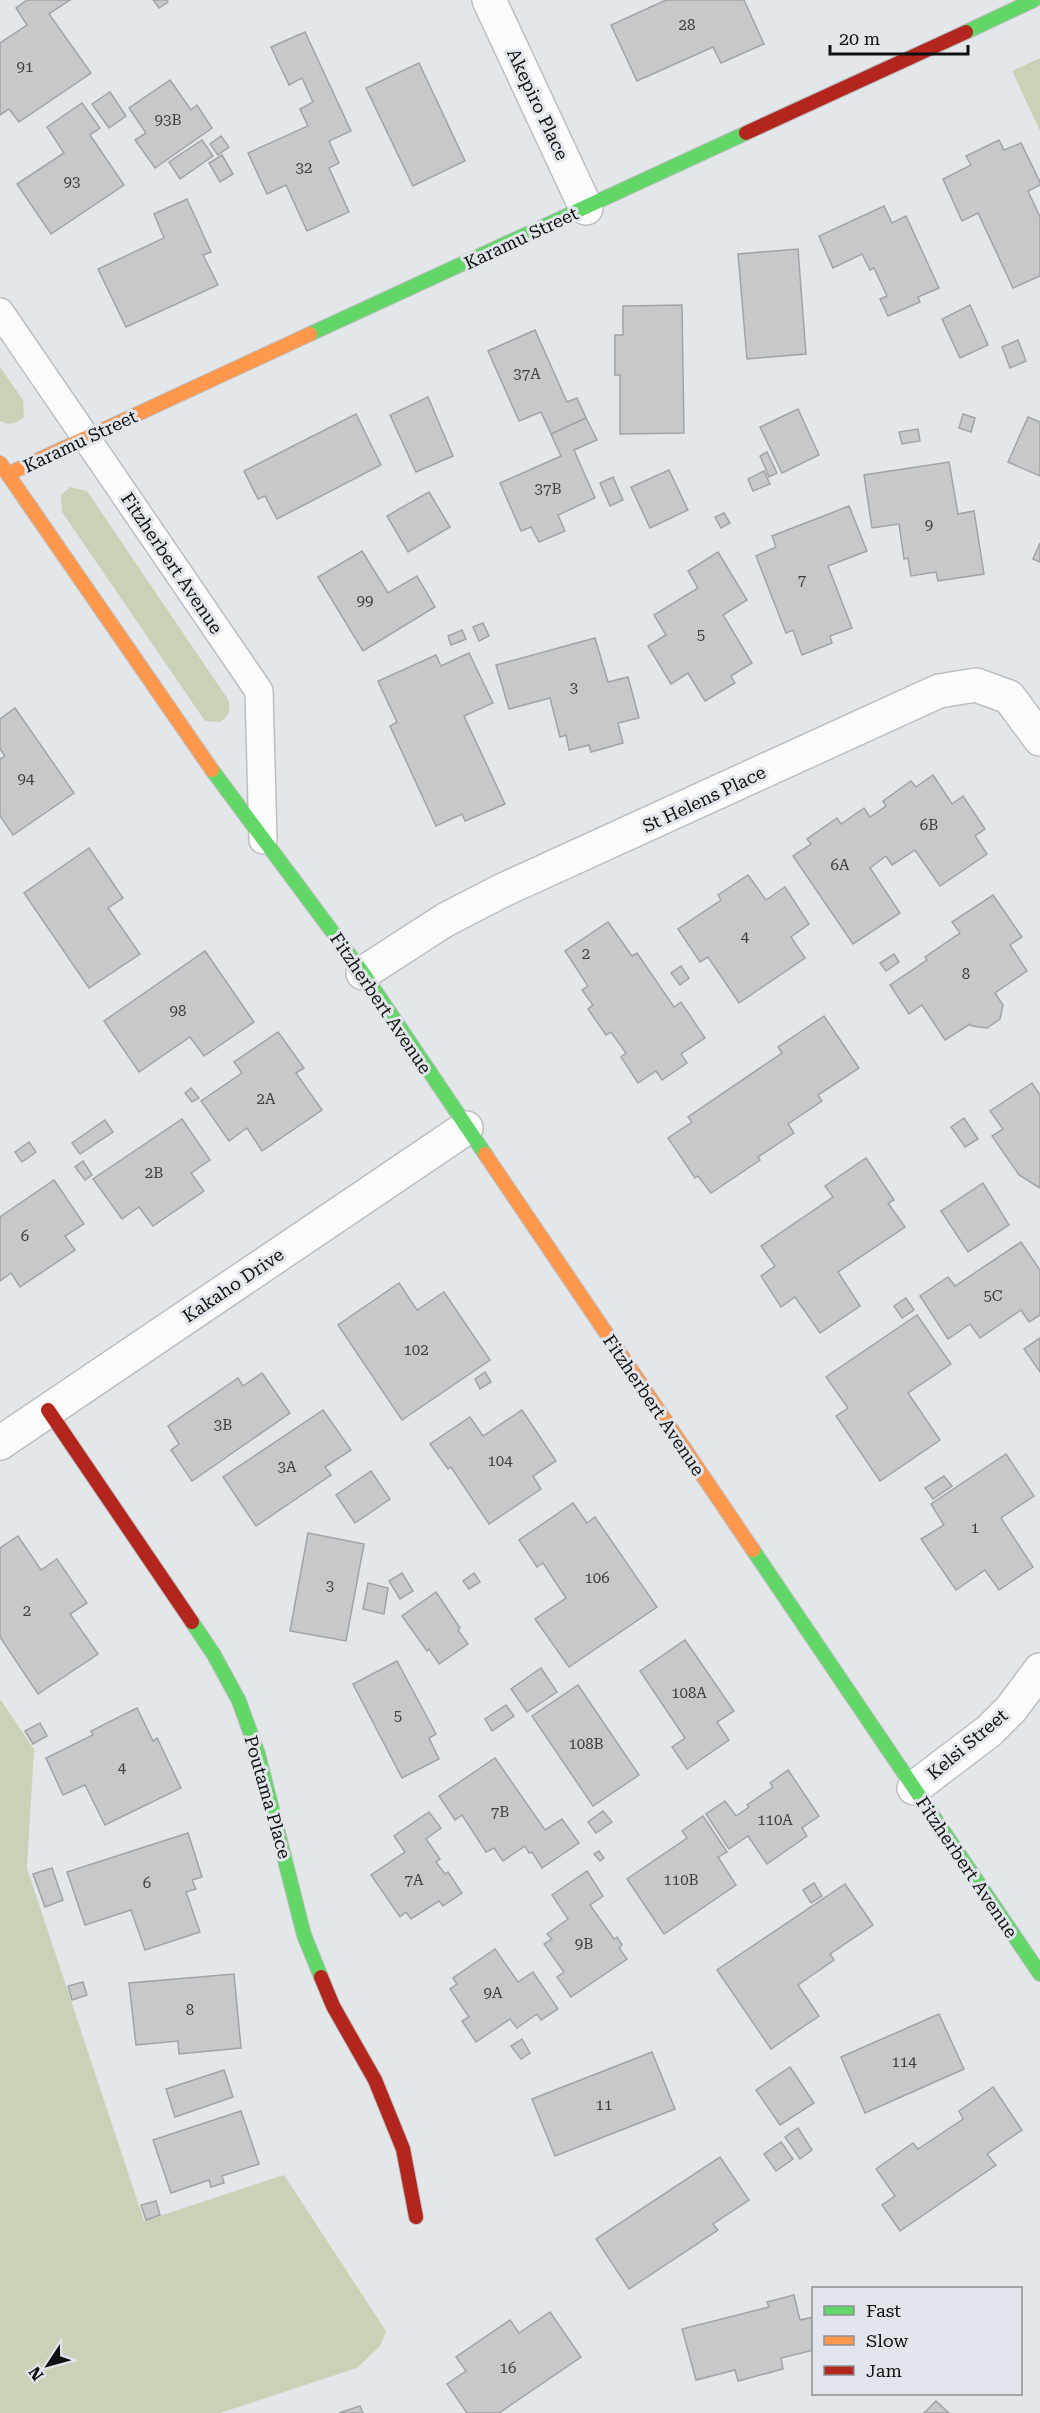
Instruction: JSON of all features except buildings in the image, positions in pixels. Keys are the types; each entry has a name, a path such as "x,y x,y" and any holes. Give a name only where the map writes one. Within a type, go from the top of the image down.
{"street":[{"name":"Akepiro Place","path":"489,0 586,208"},
{"name":"Karamu Street","path":"8,474 1034,0"},
{"name":"Fitzherbert Avenue","path":"0,462 214,775 306,894 363,973 1040,1974"},
{"name":"St Helens Place","path":"363,973 445,920 501,891 939,691 975,686 1009,697 1040,739"},
{"name":"Kakaho Drive","path":"0,1443 466,1128"},
{"name":"Poutama Place","path":"48,1410 214,1655 239,1701 258,1754 304,1935 333,2006 379,2090 402,2149 416,2217"},
{"name":"Kelsi Street","path":"914,1788 989,1731 1011,1709 1040,1670"}],"lane":[{"name":"Fitzherbert Avenue","path":"0,312 259,691 263,840"}],"green space":[{"path":"1040,58 1040,131 1012,71"},
{"path":"0,367 23,400 24,417 13,424 0,421"},
{"path":"70,487 87,491 229,701 228,713 220,722 205,721 62,512 61,495"},
{"path":"0,1699 34,1749 27,1868 144,2221 284,2175 386,2331 380,2346 357,2368 220,2413 0,2413"}],"traffic: fast":[{"path":"966,32 1034,0"},
{"path":"310,334 746,133"},
{"path":"212,770 363,973 485,1154"},
{"path":"753,1550 1040,1974"},
{"path":"192,1622 214,1655 239,1701 258,1754 304,1935 321,1977"}],"traffic: slow":[{"path":"8,474 310,334"},
{"path":"0,463 212,770"},
{"path":"485,1154 753,1550"}],"traffic: jam":[{"path":"746,133 966,32"},
{"path":"48,1410 192,1622"},
{"path":"321,1977 333,2006 375,2080 403,2149 416,2217"}]}
